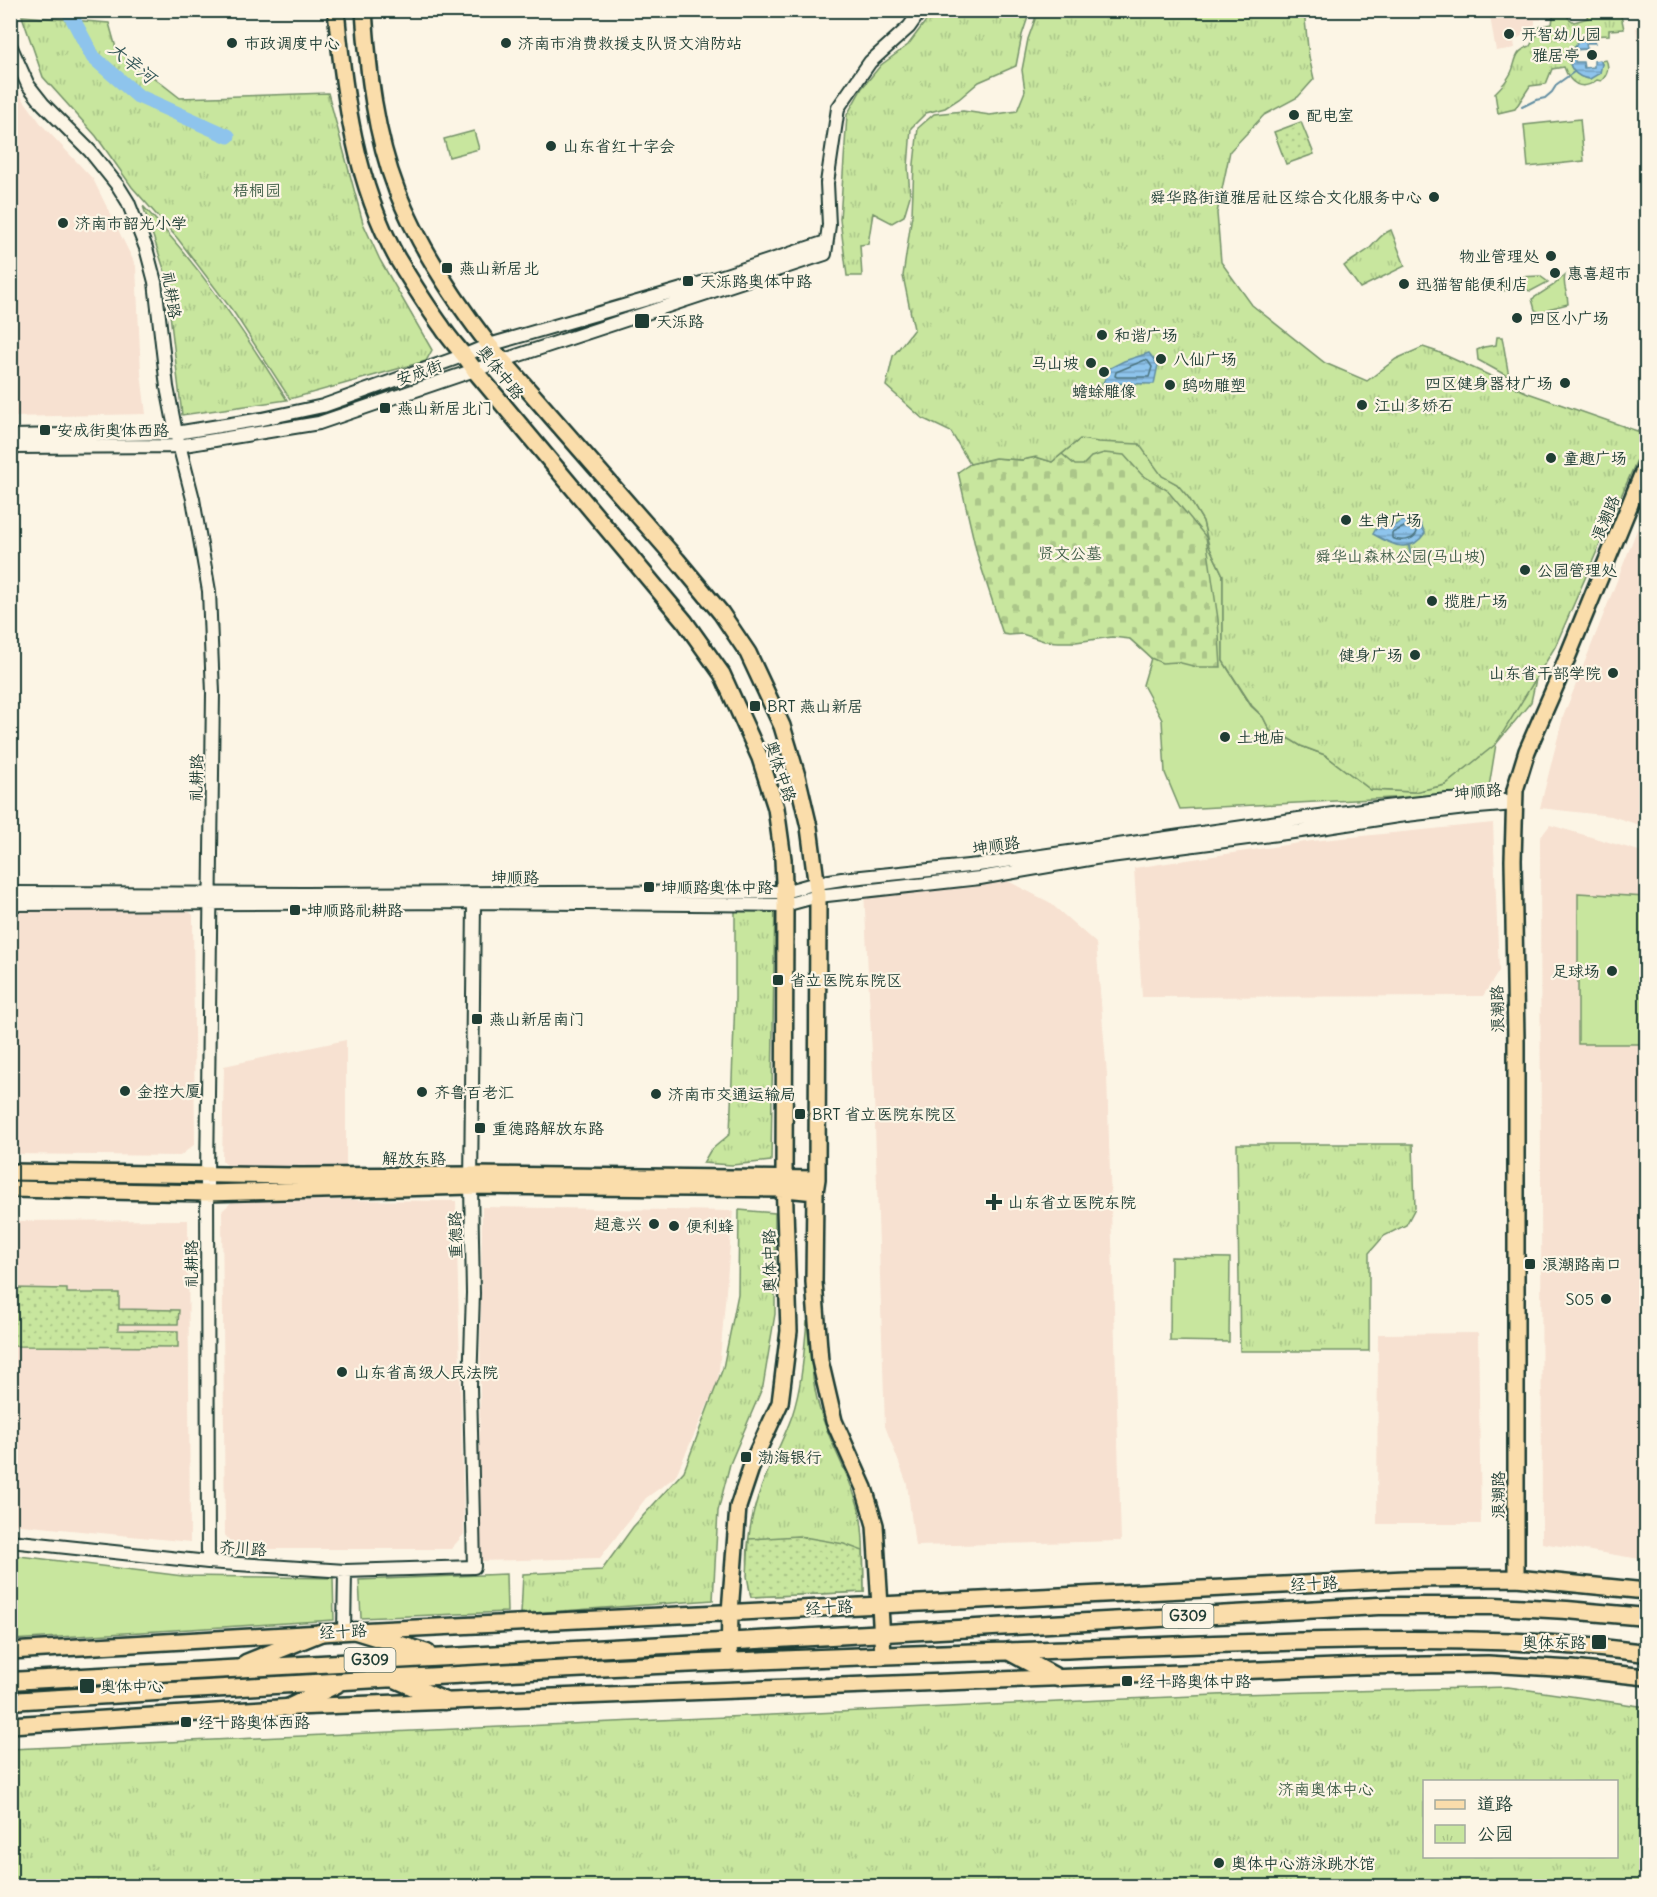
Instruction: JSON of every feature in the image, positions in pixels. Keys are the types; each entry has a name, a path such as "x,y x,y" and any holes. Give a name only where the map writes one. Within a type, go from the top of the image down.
{"highway":[{"name":"经十路","path":"10,1681 1378,1606 1494,1606 1647,1617"},
{"path":"350,1631 440,1657"},
{"path":"233,1668 320,1633"},
{"name":"G309","path":"10,1701 392,1677 883,1655 1377,1640 1493,1641 1568,1645 1647,1653"},
{"path":"1007,1651 1058,1678"},
{"path":"392,1677 445,1701"},
{"path":"288,1708 346,1680"}],"main road":[{"name":"奥体中路","path":"336,10 352,131 362,172 376,215 403,267 443,329 475,371 663,596 722,674 760,758 776,808 783,859 785,898 785,1183 789,1331 780,1403 754,1459 738,1507 730,1612 729,1662"},
{"name":"奥体中路","path":"364,10 369,76 381,136 397,190 420,243 465,314 489,345 721,613 748,653 782,726 809,827 818,889 814,1282 820,1361 834,1421 864,1488 875,1525 883,1655"},
{"name":"浪潮路","path":"1516,1578 1516,1088 1513,860 1515,790 1527,752 1647,465"},
{"name":"解放东路","path":"10,1172 816,1185"},
{"name":"解放东路","path":"10,1189 207,1193 471,1181"},
{"name":"经十路","path":"10,1651 350,1631 1405,1579 1516,1578 1647,1591"},
{"path":"10,1725 445,1701 1431,1664 1488,1664 1572,1669 1647,1677"}],"street":[{"path":"465,355 489,345 826,248 829,225 827,183 838,108 870,62 909,27 921,10"},
{"name":"礼耕路","path":"10,45 28,85 43,104 90,151 118,186 128,202 146,248 155,282 167,387 178,446 194,499 209,591 213,693 207,1175 208,1562"},
{"name":"安成街","path":"10,447 178,446 319,423 826,248"},
{"name":"安成街","path":"10,436 176,433 262,419 323,406 465,355"},
{"name":"坤顺路","path":"10,893 211,899 474,902 785,898 818,889 980,878 1095,858 1398,816 1515,804"},
{"name":"坤顺路","path":"10,904 211,899 785,898"},
{"name":"重德路","path":"474,902 471,1181 473,1293 470,1386 474,1567"},
{"name":"齐川路","path":"10,1541 208,1562 345,1571 474,1567"},
{"path":"345,1571 350,1631"}],"shaded area":[{"name":"开智幼儿园","path":"1489,11 1540,11 1541,20 1535,20 1535,27 1514,41 1515,48 1496,51"},
{"path":"1646,26 1646,91 1636,28"},
{"name":"济南市韶光小学","path":"10,88 15,88 42,125 93,179 136,266 141,373 146,414 11,417"},
{"name":"山东省干部学院","path":"1646,507 1646,827 1611,816 1540,808 1563,717"},
{"path":"1493,823 1499,971 1483,996 1142,997 1134,868 1312,841"},
{"path":"1550,825 1646,853 1646,1560 1542,1543 1540,838"},
{"name":"山东省立医院东院","path":"990,872 1049,902 1096,943 1107,1075 1121,1541 915,1546 907,1484 885,1426 874,1096 864,890"},
{"path":"185,908 193,915 195,1144 180,1156 11,1154 11,910"},
{"path":"346,1040 346,1169 229,1168 222,1160 224,1066"},
{"name":"山东省高级人民法院","path":"235,1199 456,1201 464,1534 451,1549 236,1549 225,1535 222,1211"},
{"path":"482,1207 733,1211 718,1382 675,1477 646,1498 600,1558 478,1561"},
{"path":"188,1220 190,1542 11,1524 10,1221"},
{"path":"1478,1333 1481,1524 1377,1524 1378,1334"}],"green space":[{"path":"934,10 1030,11 1022,35 1016,66 979,82 945,108 926,113 911,128 908,167 910,196 904,216 892,223 873,213 868,244 860,245 862,276 847,276 840,219 847,115 862,88 881,65 908,45"},
{"name":"舜华山森林公园(马山坡)","path":"1038,11 1304,11 1314,79 1298,97 1264,115 1230,151 1217,213 1221,262 1252,305 1325,363 1367,381 1396,359 1423,347 1528,393 1646,434 1646,439 1555,647 1496,744 1445,785 1414,792 1371,790 1325,755 1270,731 1263,717 1252,706 1223,661 1223,575 1209,546 1203,521 1189,498 1177,484 1162,476 1139,444 1080,439 1052,462 1036,457 1022,460 995,458 970,464 951,432 922,418 886,386 893,356 914,329 903,276 912,214 918,128 934,114 963,111 990,115 1017,111 1025,91 1022,70 1028,39"},
{"path":"1554,11 1569,11 1568,18 1574,22 1588,18 1585,11 1620,11 1624,29 1609,30 1609,35 1586,36 1587,38 1568,52 1569,63 1573,71 1585,78 1590,79 1602,64 1600,61 1606,60 1608,68 1605,77 1601,81 1597,80 1581,86 1569,78 1564,67 1552,69 1546,84 1530,86 1515,109 1498,113 1495,93 1509,76 1518,54 1530,46 1539,34 1538,28 1552,24"},
{"name":"梧桐园","path":"22,16 109,23 116,48 180,98 328,93 363,223 380,260 432,350 426,361 290,399 235,314 178,239 132,187 96,136 43,77"},
{"path":"1580,119 1584,161 1528,167 1524,125"},
{"path":"1301,122 1314,154 1286,164 1274,132"},
{"path":"474,131 479,149 449,157 444,139"},
{"path":"143,206 164,228 220,300 287,400 182,415 165,272"},
{"path":"1391,230 1405,266 1360,288 1344,266"},
{"path":"1565,275 1564,283 1568,304 1548,309 1543,314 1535,310 1532,299"},
{"path":"1540,276 1548,282 1531,291 1521,289 1500,291 1499,282 1518,281 1518,277"},
{"path":"1497,337 1502,337 1509,377 1478,360 1477,350 1496,345"},
{"path":"1107,392 1162,475 1177,484 1203,521 1209,546 1223,575 1223,661 1251,706 1263,717 1270,731 1325,755 1371,790 1414,792 1445,785 1464,769 1536,679 1531,702 1496,744 1488,793 1180,809 1165,773 1162,720 1143,685 1151,658 1130,639 1073,503 1062,454 1080,439"},
{"name":"贤文公墓","path":"1104,453 1124,455 1142,475 1167,490 1206,537 1218,619 1221,667 1197,667 1177,662 1162,663 1151,658 1130,639 1112,637 1058,642 1044,641 1022,634 1003,634 977,554 958,472 970,464 995,458 1022,460 1036,457 1052,462 1062,454 1075,465 1083,465 1091,457"},
{"name":"足球场","path":"1578,893 1646,897 1646,1044 1578,1044"},
{"path":"775,897 771,1161 732,1165 703,1163 710,1151 730,1134 735,998 735,899"},
{"path":"1237,1144 1413,1144 1415,1208 1406,1225 1384,1236 1369,1253 1369,1351 1240,1351"},
{"path":"739,1210 775,1213 775,1314 763,1386 730,1464 718,1511 713,1600 521,1614 523,1574 602,1570 633,1527 684,1471 723,1368 738,1294"},
{"path":"1171,1257 1230,1258 1229,1342 1170,1341"},
{"path":"11,1288 67,1289 67,1293 119,1293 119,1309 179,1310 178,1324 118,1324 118,1330 178,1331 178,1347 11,1346"},
{"path":"807,1321 812,1372 818,1403 859,1509 863,1540 864,1592 751,1597 748,1570 750,1528 761,1488 795,1405 802,1369"},
{"path":"798,1536 844,1544 863,1551 864,1592 751,1597 747,1576 749,1539"},
{"path":"11,1555 183,1576 333,1578 334,1620 11,1640"},
{"path":"506,1574 507,1612 361,1618 359,1580"},
{"name":"济南奥体中心","path":"1508,1687 1646,1707 1646,1886 11,1886 11,1749 1238,1694"}],"water":[{"path":"1592,36 1595,43 1586,43 1587,49 1574,50 1575,62 1583,62 1584,68 1594,67 1594,61 1600,60 1602,64 1600,73 1590,79 1573,71 1568,52 1574,49 1578,42"},
{"path":"1149,353 1158,365 1154,384 1103,383 1110,368"},
{"path":"1410,517 1418,518 1425,533 1413,544 1400,546 1373,534 1378,525 1390,528"}],"waterway":[{"name":"大辛河","path":"68,10 93,57 138,96 228,136"},
{"path":"1522,107 1545,98 1557,84 1574,72"},
{"path":"1409,546 1412,563"}],"place":[{"name":"开智幼儿园","path":"1509,34"},
{"name":"市政调度中心","path":"232,43"},
{"name":"济南市消费救援支队贤文消防站","path":"506,43"},
{"name":"雅居亭","path":"1592,55"},
{"name":"配电室","path":"1294,115"},
{"name":"山东省红十字会","path":"551,146"},
{"name":"舜华路街道雅居社区综合文化服务中心","path":"1434,197"},
{"name":"济南市韶光小学","path":"63,223"},
{"name":"物业管理处","path":"1551,256"},
{"name":"燕山新居北","path":"447,268"},
{"name":"惠喜超市","path":"1555,273"},
{"name":"天泺路奥体中路","path":"688,281"},
{"name":"迅猫智能便利店","path":"1404,284"},
{"name":"四区小广场","path":"1517,318"},
{"name":"天泺路","path":"642,321"},
{"name":"和谐广场","path":"1102,335"},
{"name":"八仙广场","path":"1161,359"},
{"name":"马山坡","path":"1091,363"},
{"name":"蟾蜍雕像","path":"1104,372"},
{"name":"四区健身器材广场","path":"1565,383"},
{"name":"鸱吻雕塑","path":"1170,385"},
{"name":"江山多娇石","path":"1362,405"},
{"name":"燕山新居北门","path":"385,408"},
{"name":"安成街奥体西路","path":"45,430"},
{"name":"童趣广场","path":"1551,458"},
{"name":"生肖广场","path":"1346,520"},
{"name":"公园管理处","path":"1525,570"},
{"name":"揽胜广场","path":"1432,601"},
{"name":"健身广场","path":"1415,655"},
{"name":"山东省干部学院","path":"1613,673"},
{"name":"BRT 燕山新居","path":"755,706"},
{"name":"土地庙","path":"1225,737"},
{"name":"坤顺路奥体中路","path":"649,887"},
{"name":"坤顺路礼耕路","path":"295,910"},
{"name":"足球场","path":"1612,971"},
{"name":"省立医院东院区","path":"778,980"},
{"name":"燕山新居南门","path":"477,1019"},
{"name":"金控大厦","path":"125,1091"},
{"name":"齐鲁百老汇","path":"422,1092"},
{"name":"济南市交通运输局","path":"656,1094"},
{"name":"BRT 省立医院东院区","path":"800,1114"},
{"name":"重德路解放东路","path":"480,1128"},
{"name":"山东省立医院东院","path":"994,1202"},
{"name":"超意兴","path":"654,1224"},
{"name":"便利蜂","path":"674,1226"},
{"name":"浪潮路南口","path":"1530,1264"},
{"name":"S05","path":"1606,1299"},
{"name":"山东省高级人民法院","path":"342,1372"},
{"name":"渤海银行","path":"746,1457"},
{"name":"奥体东路","path":"1599,1642"},
{"name":"经十路奥体中路","path":"1127,1681"},
{"name":"奥体中心","path":"87,1686"},
{"name":"经十路奥体西路","path":"186,1722"},
{"name":"奥体中心游泳跳水馆","path":"1219,1863"}]}
